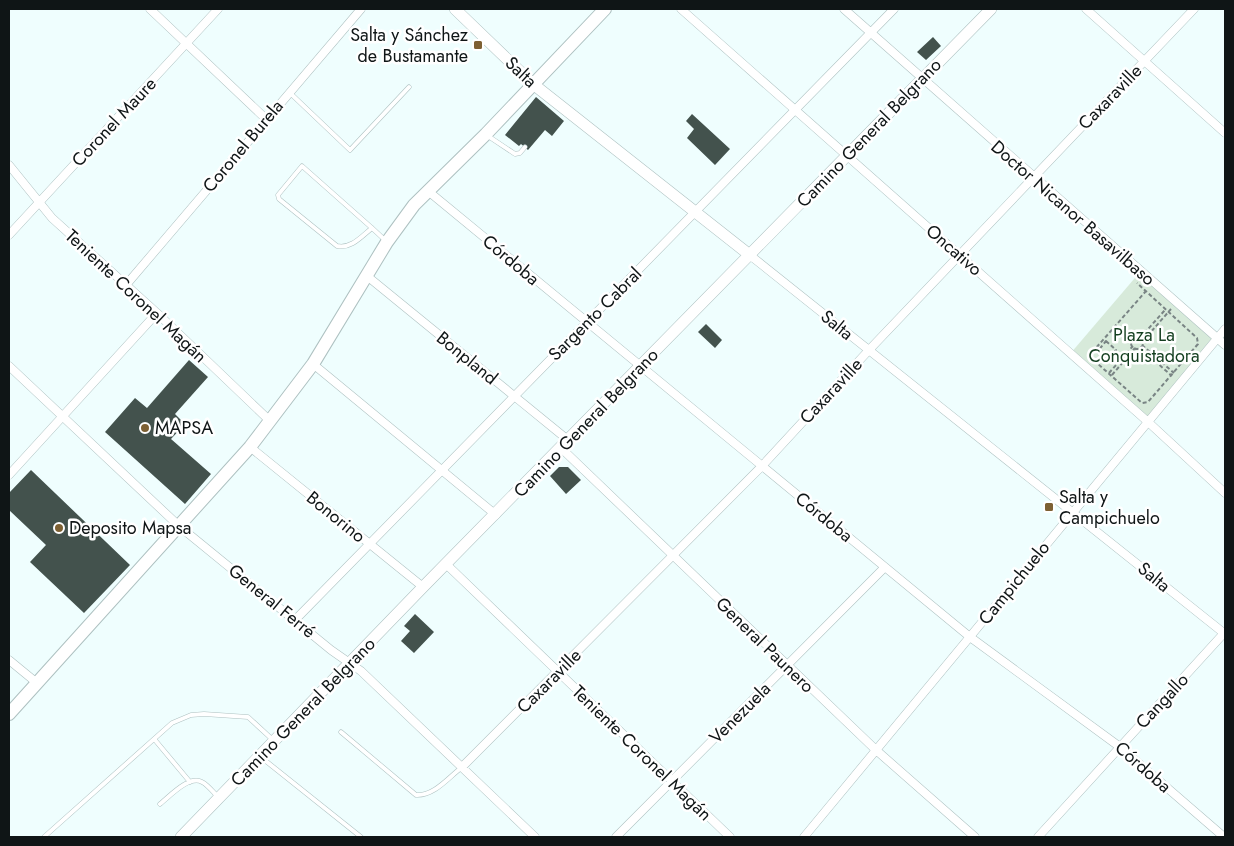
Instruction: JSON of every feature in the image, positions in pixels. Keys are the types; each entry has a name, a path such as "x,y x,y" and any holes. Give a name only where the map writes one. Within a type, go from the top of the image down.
{"main road":[{"path":"9,714 250,447 314,364 387,242 404,218 605,9"}],"street":[{"path":"150,9 266,119"},
{"name":"Coronel Maure","path":"9,235 218,9"},
{"name":"Coronel Burela","path":"126,285 289,92 362,9"},
{"name":"Salta","path":"455,9 556,108 751,256 1225,633"},
{"name":"Oncativo","path":"681,9 846,157 960,254 1225,493"},
{"name":"Doctor Nicanor Basavilbaso","path":"844,9 1033,178 1225,345"},
{"name":"Sargento Cabral","path":"296,619 370,545 513,395 587,323 794,109 894,9"},
{"name":"Camino General Belgrano","path":"181,837 423,587 751,256 991,9"},
{"path":"1086,9 1225,134"},
{"name":"Caxaraville","path":"462,767 558,673 762,466 869,350 1194,9"},
{"name":"Teniente Coronel Magán","path":"9,165 52,218 157,313 270,421"},
{"name":"Córdoba","path":"428,191 970,637 1120,746 1224,837"},
{"name":"Bonpland","path":"367,276 513,395 564,444"},
{"path":"9,475 157,313"},
{"name":"Campichuelo","path":"804,837 1225,329"},
{"path":"314,364 496,515"},
{"name":"General Ferré","path":"9,366 179,526 350,663 535,837"},
{"name":"General Paunero","path":"564,444 672,557 876,750 976,837"},
{"name":"Bonorino","path":"250,447 423,587"},
{"name":"Teniente Coronel Magán","path":"446,564 730,837"},
{"name":"Venezuela","path":"616,837 886,567"},
{"name":"Cangallo","path":"1038,837 1225,633"},
{"path":"9,660 38,683"}],"lane":[{"path":"289,92 350,150 409,87"},
{"path":"486,134 515,154 520,153 525,147"},
{"path":"372,228 350,246 337,246 279,199 278,195 302,166 372,228 387,242"},
{"path":"44,837 172,723 190,715 248,717 274,741"},
{"path":"341,732 416,795 424,795 430,792 462,767"},
{"path":"155,740 190,782"},
{"path":"260,756 361,837"},
{"path":"160,804 195,780 202,782 219,798"}],"path":[{"path":"1089,356 1142,403 1148,402 1198,344 1196,338 1137,283"},
{"path":"1082,365 1146,291"},
{"path":"1140,338 1166,309 1175,302"},
{"path":"1143,340 1137,335 1130,343 1137,350 1145,342 1143,340 1175,302"},
{"path":"1106,341 1116,350 1107,361 1097,352 1103,344 1106,341"},
{"path":"1141,346 1181,382"},
{"path":"1103,383 1134,347"},
{"path":"1110,374 1134,347"},
{"path":"1113,353 1121,360"}],"green space":[{"name":"Plaza La Conquistadora","path":"1140,272 1218,339 1147,421 1070,354"}],"building":[{"path":"933,37 941,46 926,60 917,52"},
{"path":"536,97 564,121 552,136 545,130 528,150 521,144 519,146 505,135"},
{"path":"692,114 730,149 715,165 687,138 694,129 686,121"},
{"path":"706,324 722,340 715,348 698,332"},
{"name":"MAPSA","path":"189,360 208,377 175,414 185,424 171,439 211,474 185,504 105,432 135,398 147,408"},
{"path":"559,467 568,467 581,480 566,494 550,476"},
{"name":"Deposito Mapsa","path":"31,470 130,565 84,613 30,562 46,545 9,510 9,493"},
{"path":"415,614 434,632 414,653 401,641 410,631 404,626"}],"place":[{"name":"Salta y Sánchez de Bustamante","path":"478,45"},
{"name":"MAPSA","path":"145,428"},
{"name":"Salta y Campichuelo","path":"1049,507"},
{"name":"Deposito Mapsa","path":"59,528"}]}
